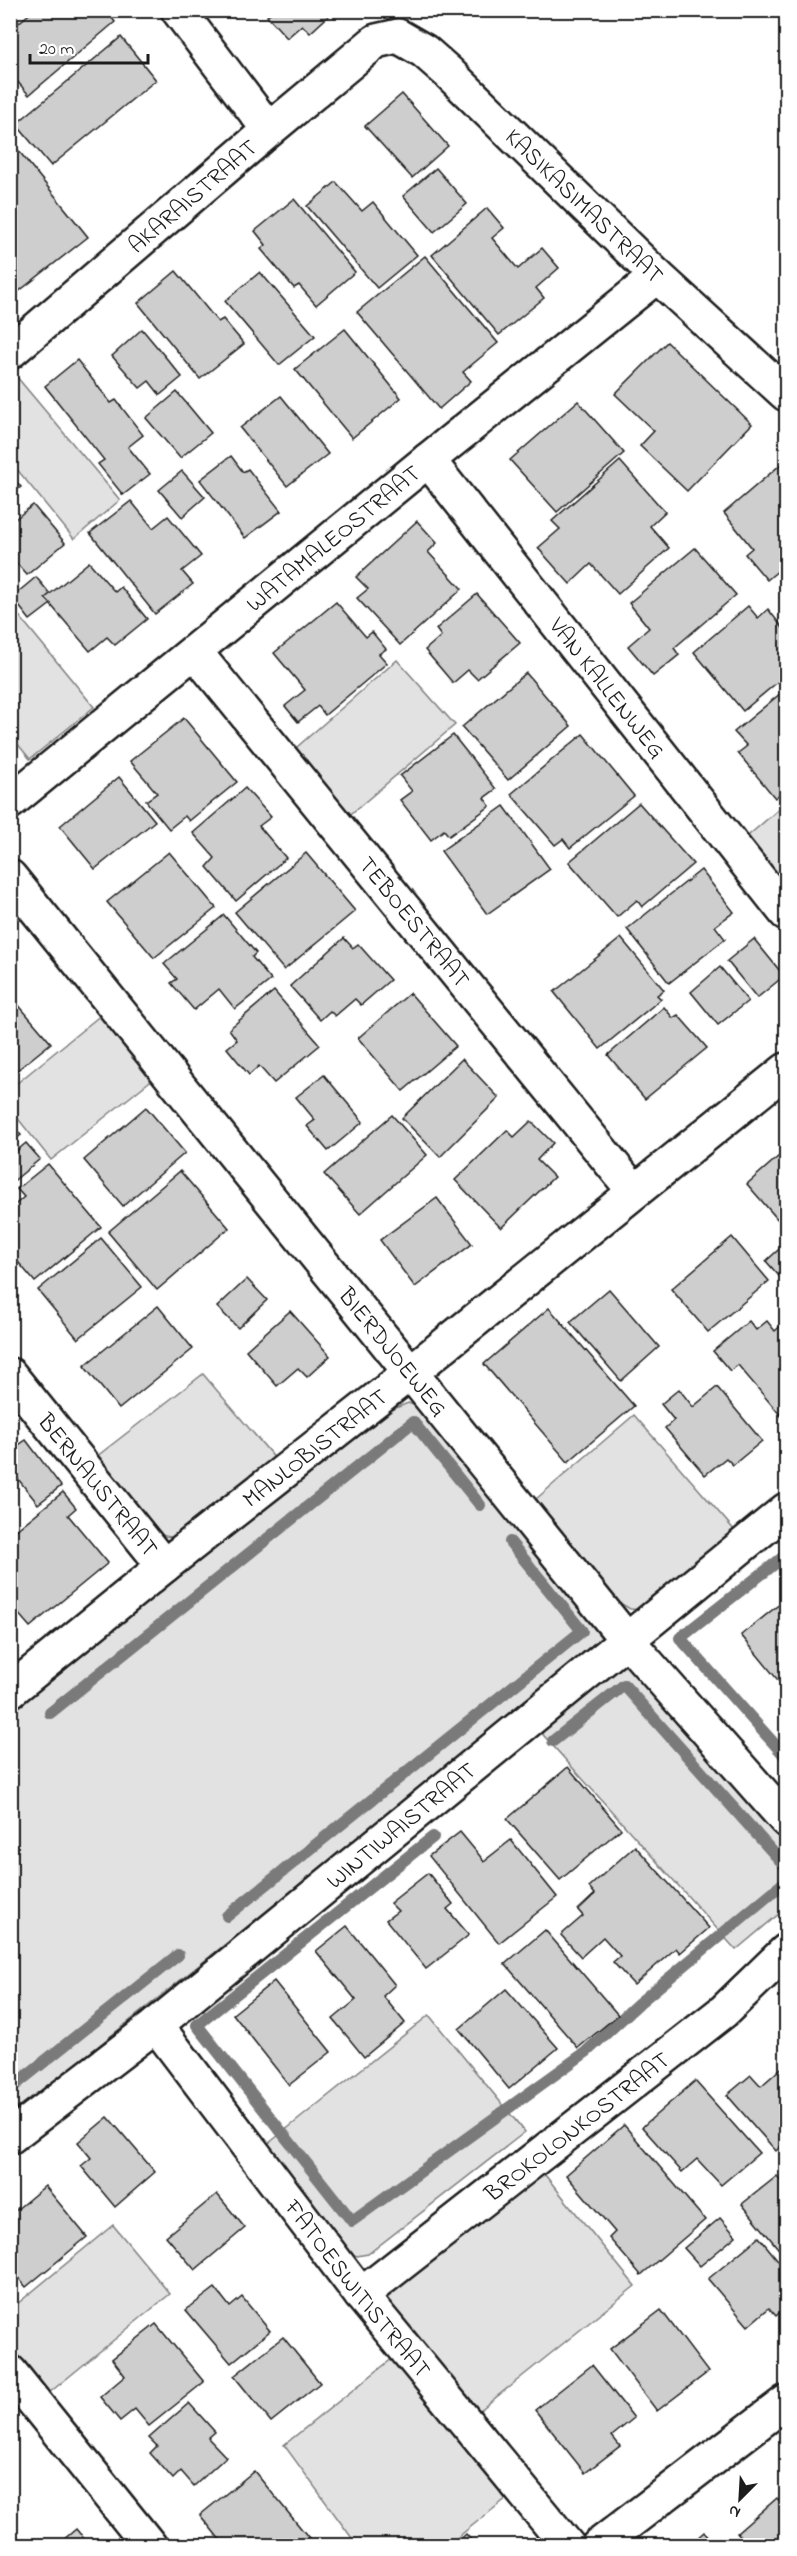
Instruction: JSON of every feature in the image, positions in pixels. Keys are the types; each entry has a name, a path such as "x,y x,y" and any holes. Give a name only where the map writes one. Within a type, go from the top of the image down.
{"street":[{"path":"178,10 269,130"},
{"name":"KASIKASIMASTRAAT","path":"376,41 398,36 423,51 449,73 657,276 786,394"},
{"name":"AKARAISTRAAT","path":"13,344 376,41"},
{"name":"WATAMALEOSTRAAT","path":"10,802 657,276"},
{"name":"VAN KALLENWEG","path":"428,460 786,913"},
{"name":"TEBOESTRAAT","path":"195,652 634,1191"},
{"name":"BIERDJOEWEG","path":"10,877 627,1639 786,1820"},
{"name":"MANLOBISTRAAT","path":"10,1690 411,1372 786,1070"},
{"name":"BERNAUSTRAAT","path":"10,1375 164,1566"},
{"name":"WINTIWAISTRAAT","path":"10,2137 156,2025 786,1510"},
{"name":"BROKOLONKOSTRAAT","path":"361,2295 724,2011 786,1951"},
{"name":"FATOESWITISTRAAT","path":"156,2025 361,2295 568,2546"},
{"path":"10,2372 150,2546"},
{"path":"598,2546 786,2402"}],"shaded area":[{"path":"11,370 120,500 74,539 11,462"},
{"path":"11,606 94,707 30,759 11,736"},
{"path":"397,660 455,725 345,819 290,753"},
{"path":"786,803 786,892 743,840"},
{"path":"102,1014 154,1078 51,1160 11,1110 11,1088"},
{"path":"203,1374 277,1461 175,1538 160,1535 92,1460"},
{"path":"408,1403 419,1407 601,1630 602,1639 596,1647 11,2116 11,1711 386,1412"},
{"path":"634,1415 736,1532 641,1610 630,1609 620,1603 536,1499"},
{"path":"621,1664 630,1665 786,1832 786,1908 736,1950 537,1728"},
{"path":"429,2015 525,2132 368,2254 357,2256 345,2251 264,2147"},
{"path":"528,2154 635,2286 474,2415 377,2295"},
{"path":"113,2225 170,2294 49,2393 11,2346 11,2309"},
{"path":"398,2354 512,2494 448,2545 357,2545 284,2445"}],"building":[{"path":"34,10 106,10 115,22 29,95 10,73 10,30"},
{"path":"273,10 335,10 310,33 302,25 287,38 267,16"},
{"path":"121,37 156,80 51,166 16,124"},
{"path":"402,94 448,146 412,178 365,126"},
{"path":"10,140 88,237 18,292 10,282"},
{"path":"436,168 467,204 434,232 403,196"},
{"path":"336,182 362,211 373,202 417,255 377,288 307,206"},
{"path":"294,199 355,272 316,305 299,285 294,288 261,249 266,245 255,231"},
{"path":"487,208 504,228 492,238 518,269 542,248 559,268 536,288 544,298 499,335 432,255"},
{"path":"425,256 498,343 463,372 471,381 439,409 357,312"},
{"path":"176,271 218,322 223,319 244,344 200,379 138,303"},
{"path":"260,272 315,336 279,365 225,301"},
{"path":"142,329 182,377 160,395 149,381 140,388 112,356"},
{"path":"345,329 401,398 352,438 295,369"},
{"path":"667,342 752,424 687,491 640,446 654,431 615,394"},
{"path":"77,360 111,403 116,400 143,435 128,447 150,474 123,495 98,464 104,460 45,386"},
{"path":"177,392 211,433 180,458 146,418"},
{"path":"281,396 328,454 287,486 240,428"},
{"path":"578,401 624,453 557,512 510,460"},
{"path":"231,456 243,472 248,469 281,511 245,538 200,480"},
{"path":"786,460 786,564 767,580 745,554 752,548 724,513"},
{"path":"620,461 665,512 650,526 669,548 618,594 591,564 570,584 538,548 560,529 552,521"},
{"path":"182,471 205,497 182,517 159,490"},
{"path":"10,475 21,487 10,495"},
{"path":"131,501 153,528 168,516 201,556 182,571 193,584 155,614 90,533"},
{"path":"33,505 65,543 27,575 10,556 10,523"},
{"path":"417,521 437,543 428,552 462,589 400,645 357,598 368,589 356,577"},
{"path":"695,548 736,595 674,648 679,655 653,676 628,646 649,628 629,603"},
{"path":"89,562 115,592 121,587 147,619 115,645 107,637 90,651 45,598"},
{"path":"36,577 50,594 45,598 51,604 30,620 12,597"},
{"path":"477,594 520,643 477,679 468,670 453,683 425,650 441,636 436,629"},
{"path":"336,602 366,637 372,632 386,649 379,654 387,663 325,715 318,706 298,722 285,706 305,690 274,653"},
{"path":"748,606 758,618 768,609 786,632 786,675 743,711 694,652"},
{"path":"526,673 571,726 508,780 462,727"},
{"path":"781,693 786,699 786,789 775,798 738,753 747,746 734,732"},
{"path":"184,718 237,782 189,821 185,816 169,829 146,801 157,793 130,761"},
{"path":"583,734 634,796 570,848 563,839 555,845 511,794"},
{"path":"453,735 496,789 484,798 490,806 449,836 444,830 431,840 400,800 412,791 400,776"},
{"path":"119,777 155,821 95,869 60,826"},
{"path":"245,788 271,817 259,826 286,858 236,901 207,867 215,858 193,833"},
{"path":"639,803 693,864 642,907 637,900 617,917 569,862"},
{"path":"504,806 550,869 487,914 441,851"},
{"path":"169,852 216,908 154,958 107,902"},
{"path":"306,853 355,911 284,970 235,912"},
{"path":"701,870 734,912 715,926 725,939 669,983 627,929"},
{"path":"224,915 256,953 252,957 271,980 235,1009 219,989 194,1010 171,983 177,979 164,964"},
{"path":"344,938 353,948 358,944 390,980 361,1005 355,999 335,1016 330,1011 320,1020 290,986"},
{"path":"621,938 664,990 657,995 661,999 600,1049 554,992"},
{"path":"754,939 784,976 757,998 727,961"},
{"path":"720,967 748,1001 718,1025 691,992"},
{"path":"274,991 320,1045 274,1083 259,1066 249,1075 227,1048 237,1040 229,1029"},
{"path":"410,993 456,1046 403,1091 358,1038"},
{"path":"10,995 51,1043 10,1076"},
{"path":"664,1007 673,1018 678,1015 707,1048 645,1099 608,1055"},
{"path":"462,1059 499,1098 440,1157 402,1118"},
{"path":"324,1075 363,1122 328,1151 307,1126 315,1120 296,1097"},
{"path":"146,1107 185,1153 123,1206 84,1160"},
{"path":"392,1115 427,1155 360,1214 324,1174"},
{"path":"531,1121 553,1143 537,1160 554,1177 501,1228 455,1180 507,1130 514,1137"},
{"path":"10,1122 21,1135 10,1143"},
{"path":"26,1143 40,1159 10,1184 10,1149 14,1153"},
{"path":"779,1156 786,1165 786,1229 747,1184"},
{"path":"48,1164 101,1227 35,1282 19,1263 10,1270 10,1209 24,1197 17,1189"},
{"path":"180,1171 229,1228 157,1290 108,1232"},
{"path":"437,1198 472,1244 415,1287 380,1240"},
{"path":"732,1237 769,1281 708,1332 671,1289"},
{"path":"101,1238 142,1287 78,1339 38,1290"},
{"path":"786,1243 786,1284 766,1261"},
{"path":"247,1279 267,1300 238,1328 217,1307"},
{"path":"609,1289 659,1347 621,1381 570,1322"},
{"path":"158,1306 193,1349 119,1409 84,1366"},
{"path":"549,1308 634,1406 568,1462 484,1364"},
{"path":"290,1311 330,1356 307,1377 298,1368 277,1386 246,1350"},
{"path":"749,1321 756,1330 767,1321 775,1331 786,1321 786,1422 738,1365 730,1371 713,1351"},
{"path":"717,1387 762,1441 733,1465 726,1458 705,1475 665,1428 674,1420 661,1404 679,1389 693,1407"},
{"path":"26,1440 61,1486 38,1504 10,1469 10,1451"},
{"path":"63,1492 76,1508 68,1515 108,1563 30,1627 10,1604 10,1535"},
{"path":"786,1599 786,1690 741,1635"},
{"path":"568,1767 621,1829 560,1880 507,1819"},
{"path":"460,1832 484,1861 511,1840 557,1897 499,1943 429,1856"},
{"path":"635,1846 709,1928 680,1953 676,1948 634,1985 613,1962 620,1956 603,1937 581,1957 561,1935 583,1916 578,1910 595,1894 589,1887"},
{"path":"428,1873 453,1904 447,1909 469,1935 426,1969 386,1920 398,1911 390,1903"},
{"path":"347,1926 395,1985 383,1996 405,2023 364,2057 333,2019 356,2000 316,1951"},
{"path":"545,1930 618,2015 578,2048 505,1964"},
{"path":"274,1981 331,2052 289,2085 233,2014"},
{"path":"506,1989 558,2048 509,2089 459,2029"},
{"path":"786,2064 786,2141 776,2151 727,2095 751,2075 761,2086"},
{"path":"695,2081 759,2153 721,2185 697,2159 682,2172 642,2127"},
{"path":"108,2117 155,2172 115,2207 81,2166 91,2158 78,2142"},
{"path":"624,2125 705,2220 641,2275 609,2238 615,2232 566,2175"},
{"path":"777,2176 786,2187 786,2258 742,2204"},
{"path":"45,2186 87,2237 26,2287 10,2268 10,2215"},
{"path":"217,2194 245,2228 195,2270 166,2236"},
{"path":"720,2218 736,2236 700,2266 684,2248"},
{"path":"759,2237 786,2270 786,2307 776,2316 769,2308 748,2326 708,2279"},
{"path":"215,2288 230,2307 242,2297 270,2331 231,2363 186,2310"},
{"path":"661,2310 708,2372 657,2411 610,2349"},
{"path":"156,2324 204,2382 149,2426 135,2409 120,2421 100,2397 125,2376 112,2359"},
{"path":"283,2337 320,2383 271,2422 234,2376"},
{"path":"592,2365 634,2418 612,2436 620,2446 585,2473 535,2410"},
{"path":"189,2403 215,2432 208,2438 226,2457 194,2486 181,2471 173,2479 150,2453 157,2446 149,2438"},
{"path":"254,2471 309,2538 300,2546 225,2546 200,2515"},
{"path":"777,2498 786,2508 786,2546 748,2546 737,2533"},
{"path":"76,2529 90,2546 56,2546"},
{"path":"704,2532 715,2546 688,2546"},
{"path":"466,2534 476,2546 453,2546"}],"waterway":[{"path":"50,1713 413,1422 480,1505"},
{"path":"227,1916 582,1631 510,1542"},
{"path":"786,1555 680,1638 786,1757"},
{"path":"553,1741 624,1685 786,1867"},
{"path":"433,1837 197,2025 352,2221 586,2052 639,2003 786,1881"},
{"path":"10,2089 178,1955"}]}
